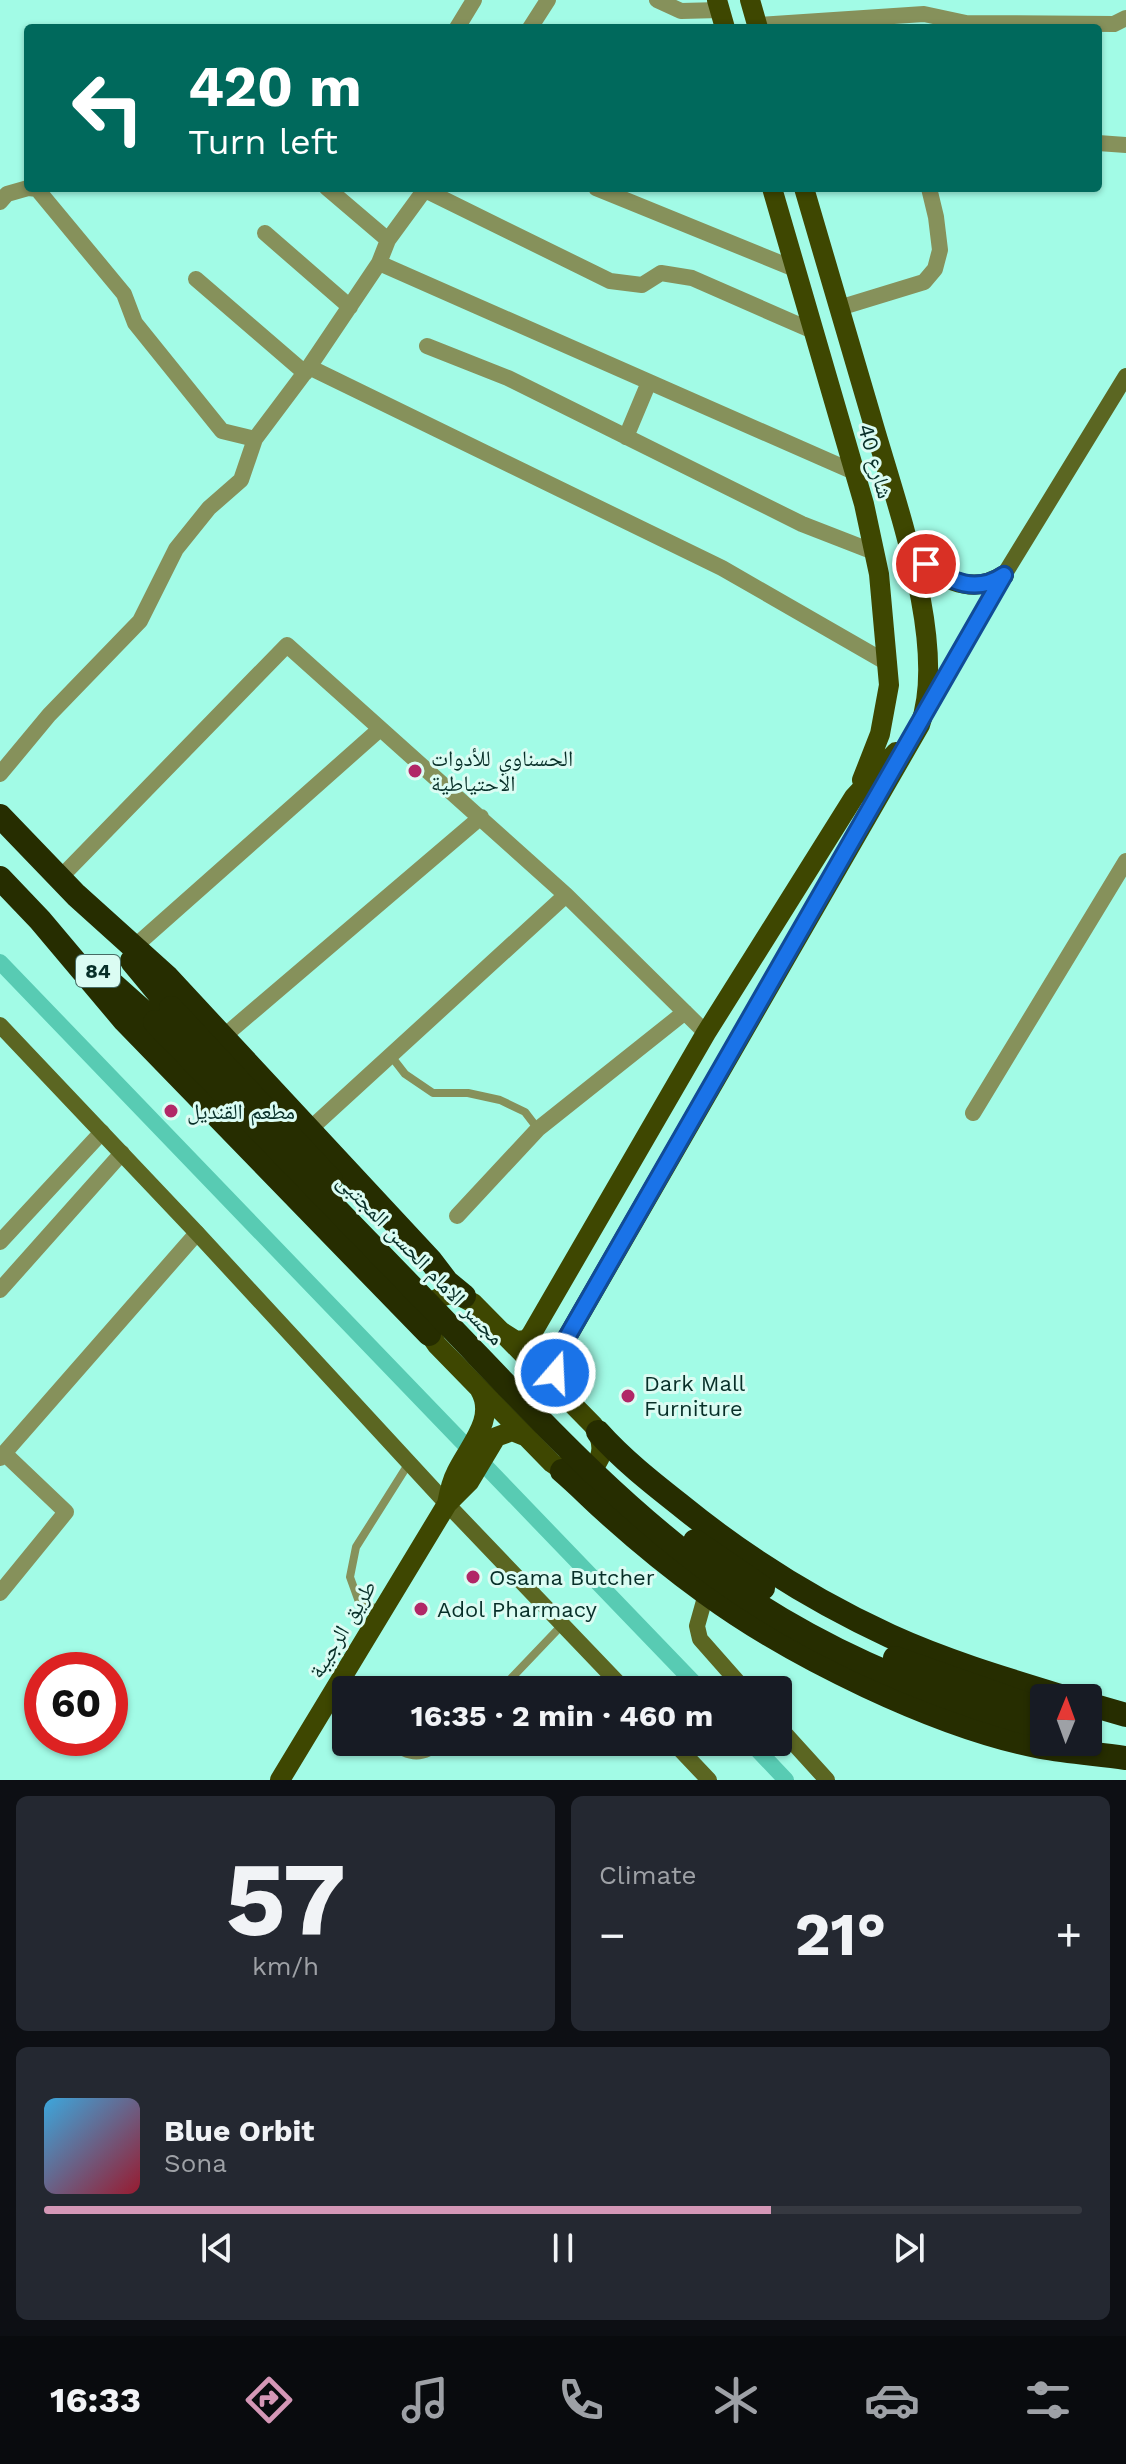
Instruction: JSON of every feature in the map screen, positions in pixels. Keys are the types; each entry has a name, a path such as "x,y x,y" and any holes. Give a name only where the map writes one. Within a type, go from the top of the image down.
{"highway":[{"name":"84","path":"0,816 67,887"},
{"name":"84","path":"0,878 40,920"},
{"path":"67,887 167,977 431,1261 447,1282 464,1296"},
{"name":"مجسر الامام الحسن المجتبى","path":"67,887 163,1015 546,1428 681,1550 746,1597 829,1644 918,1686 1030,1715"},
{"path":"40,920 125,1021 429,1334"},
{"name":"مجسر الامام الحسن المجتبى","path":"40,920 163,1015"},
{"path":"395,1299 414,1301 426,1296 434,1279 431,1261"},
{"path":"598,1432 700,1521 803,1592 890,1636 1030,1686"},
{"path":"595,1502 592,1485 600,1469 616,1462 633,1465"},
{"path":"562,1471 706,1594 786,1643 910,1704 999,1736 1041,1747 1126,1755"},
{"path":"1102,1708 1126,1715"},
{"path":"1102,1719 1126,1722"},
{"path":"1102,1747 1126,1755"}],"main road":[{"path":"750,0 757,24"},
{"name":"شارع 40","path":"773,192 854,472 879,574 889,664 887,704 880,734 854,797"},
{"name":"شارع 40","path":"805,192 915,570 929,669 928,698 920,725"},
{"path":"569,1400 555,1373 558,1353 1004,575 1126,376"},
{"path":"906,537 926,564 958,583 975,586 991,584 1004,575"},
{"path":"502,1332 516,1341 526,1340 531,1335 706,1033 854,797 920,725"},
{"path":"0,1025 447,1504 612,1676"},
{"path":"450,1294 464,1296 569,1400 598,1432 602,1452 597,1463 582,1473 562,1471 429,1334 426,1317 434,1302 450,1294"},
{"path":"477,1386 485,1404 488,1433 512,1431 528,1438"},
{"name":"طريق الرجيبة","path":"350,1676 381,1610 488,1433"},
{"path":"706,1594 697,1626 700,1639 733,1676"},
{"name":"طريق الرجيبة","path":"280,1780 332,1711"},
{"path":"792,1741 827,1780"},
{"path":"686,1756 709,1780"}],"street":[{"path":"459,24 474,0"},
{"path":"533,24 548,0"},
{"path":"657,0 681,11 721,13"},
{"path":"822,24 885,22 928,7 962,24"},
{"path":"1102,24 1114,24 1126,18"},
{"path":"1102,143 1126,145"},
{"path":"0,202 7,194 24,188"},
{"path":"39,192 124,294 135,323 222,431 255,439"},
{"path":"332,192 388,240"},
{"path":"0,774 49,715 140,621 176,549 209,508 241,480 255,439 350,307 379,263 388,240 423,192"},
{"path":"431,192 610,281 642,285 661,273 692,278 813,331"},
{"path":"606,192 795,269"},
{"path":"839,308 924,282 935,269 940,250 930,192"},
{"path":"265,233 350,307"},
{"path":"379,263 854,472"},
{"path":"196,279 307,370 722,568 889,664"},
{"path":"427,346 508,378 802,524 874,552"},
{"path":"626,437 649,382"},
{"path":"67,887 287,645 566,895 706,1033"},
{"path":"133,948 380,729"},
{"path":"223,1037 481,817"},
{"path":"973,1113 1126,861"},
{"path":"309,1130 566,895"},
{"path":"457,1216 538,1129 685,1012"},
{"path":"0,1242 102,1132"},
{"path":"0,1290 122,1153"},
{"path":"0,1593 66,1512 2,1456 197,1233"}],"lane":[{"path":"390,1055 405,1074 433,1093 468,1093 500,1100 525,1112 538,1129"},
{"path":"381,1610 359,1602 350,1577 356,1547 410,1463"},
{"path":"514,1676 564,1624"}],"waterway":[{"path":"0,962 688,1676"},
{"path":"763,1756 786,1780"}],"place":[{"name":"الحسناوي للأدوات الاحتياطية","path":"415,771"},
{"name":"مطعم القنديل","path":"171,1111"},
{"name":"Dark Mall Furniture","path":"628,1396"},
{"name":"Osama Butcher","path":"473,1577"},
{"name":"Adol Pharmacy","path":"421,1609"}],"route":[{"path":"555,1373 558,1353 1004,575 991,584 975,586 958,583 926,564"}]}
